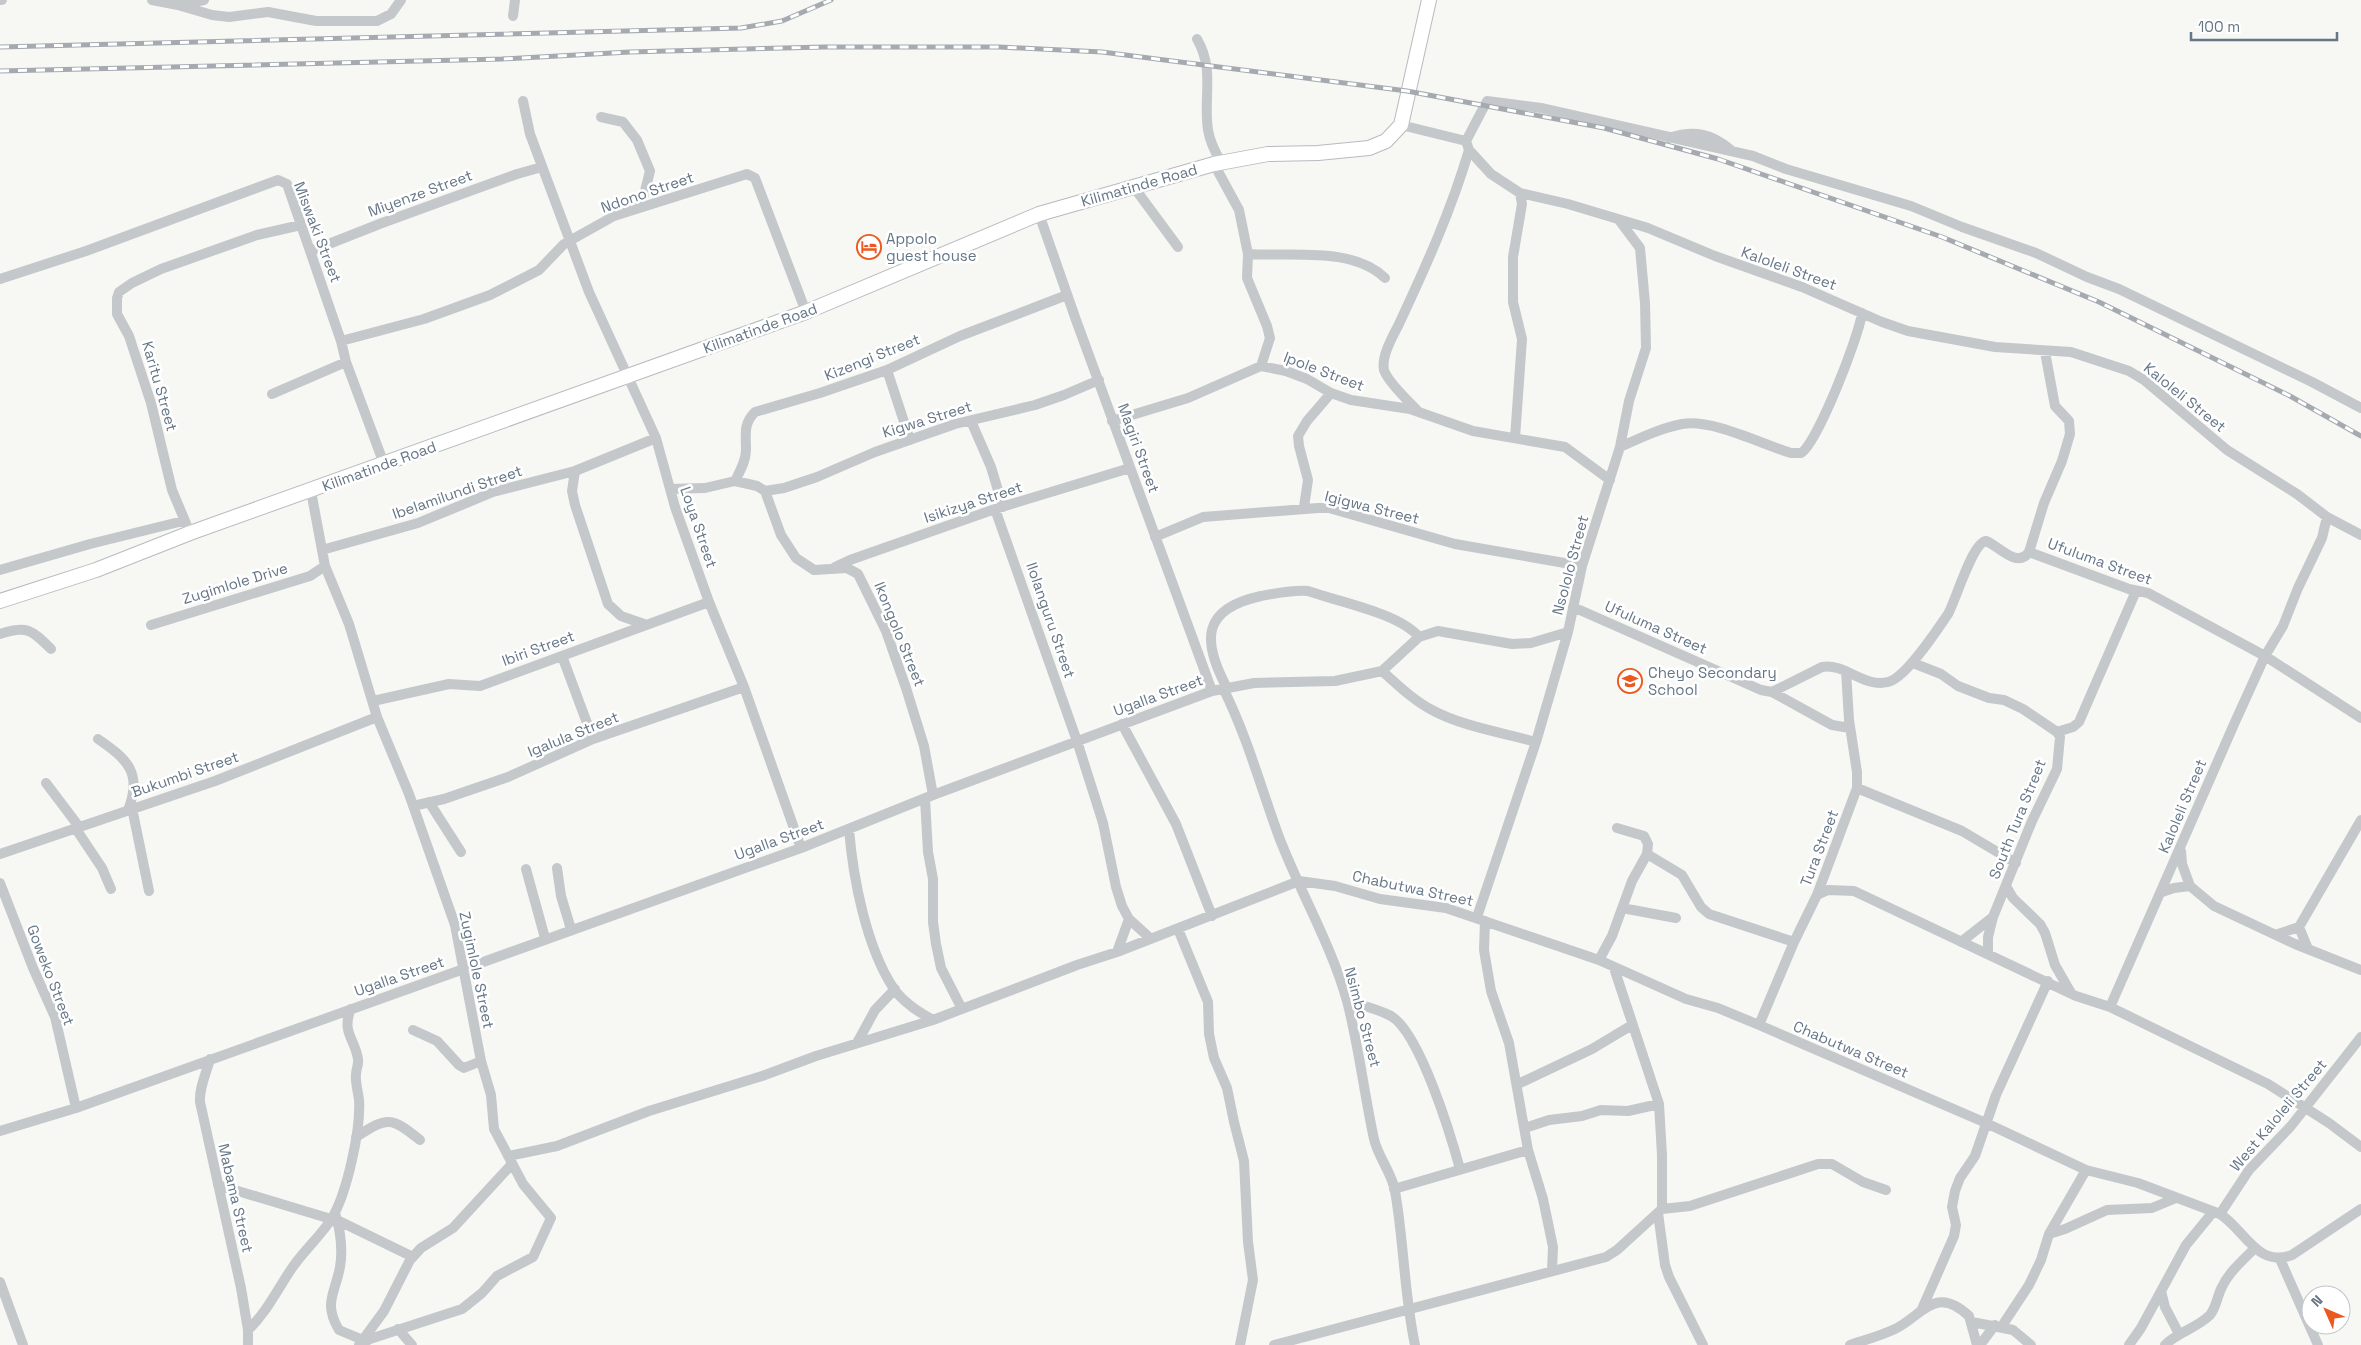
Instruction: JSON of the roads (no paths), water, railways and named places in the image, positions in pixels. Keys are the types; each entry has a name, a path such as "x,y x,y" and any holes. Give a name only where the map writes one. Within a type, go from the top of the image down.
{"main road":[{"path":"1401,125 1429,0"},
{"name":"Kilimatinde Road","path":"0,601 96,570 187,527 311,491 806,312 1040,214 1217,163 1268,154 1318,153 1369,148 1386,141 1401,125"}],"street":[{"path":"152,0 212,15 229,17 268,12 316,21 377,21 391,14 400,0"},
{"path":"178,5 204,0"},
{"path":"513,16 515,0"},
{"path":"1197,39 1205,52 1208,67 1208,130 1217,163 1239,210 1248,254 1247,278 1259,304 1270,338 1261,366"},
{"name":"Loya Street","path":"523,101 525,118 542,168 593,301 656,438 670,489 709,602 744,687 801,848"},
{"path":"1419,412 1384,373 1383,364 1390,342 1441,234 1454,199 1467,145 1487,101 1541,108 1731,151 1911,206 1962,227 2036,253 2087,277 2119,289 2312,382 2361,408"},
{"path":"601,117 623,122 637,140 650,171 644,195 632,211"},
{"path":"1401,125 1467,145"},
{"name":"Kaloleli Street","path":"1467,145 1491,174 1520,194 1568,204 1648,228 1715,256 1802,287 1862,313 1908,330 1995,347 2045,352 2071,352 2129,371 2159,392 2219,445 2297,494 2327,517 2322,538 2298,588 2283,626 2265,656 2110,1007"},
{"name":"Miyenze Street","path":"311,251 382,222 517,174 542,168"},
{"name":"Ndono Street","path":"341,341 424,319 490,295 539,270 564,244 614,216 687,194 739,175 751,175 755,178 806,312"},
{"name":"Miswaki Street","path":"0,279 86,250 278,180 287,184 341,341 346,362 384,464"},
{"path":"1133,186 1178,247"},
{"path":"1514,438 1522,339 1513,302 1513,257 1522,204 1520,194"},
{"name":"Magiri Street","path":"1040,214 1112,421 1212,690"},
{"name":"Nsololo Street","path":"1552,1270 1553,1247 1543,1199 1528,1150 1518,1084 1509,1043 1491,991 1481,919 1568,632 1582,566 1620,447 1628,401 1646,348 1645,304 1640,248 1619,220"},
{"name":"Karitu Street","path":"187,527 172,490 140,365 129,336 117,314 119,292 132,283 161,269 257,235 301,225"},
{"path":"1248,254 1327,256 1366,264 1375,268 1385,278"},
{"name":"Kizengi Street","path":"735,481 745,459 745,430 748,419 755,412 820,393 887,370 960,336 1067,295"},
{"path":"1620,447 1658,431 1683,424 1698,424 1718,428 1791,453 1801,453 1813,440 1845,368 1860,327 1862,313"},
{"path":"2029,552 2044,503 2062,461 2070,434 2068,421 2055,406 2045,352"},
{"path":"272,394 346,362"},
{"name":"Ipole Street","path":"1112,421 1188,398 1261,366 1286,371 1307,379 1331,393 1351,400 1390,405 1419,412 1473,431 1564,447 1610,480"},
{"path":"887,370 910,440"},
{"name":"Kigwa Street","path":"765,491 784,488 817,477 875,452 910,440 971,421 1064,396 1099,380"},
{"path":"1304,508 1308,480 1298,446 1298,436 1307,421 1331,393"},
{"name":"Ilolanguru Street","path":"971,421 991,467 999,508 1104,823 1116,887 1122,906 1129,919"},
{"name":"Ibelamilundi Street","path":"322,550 418,523 493,492 575,471 656,438"},
{"name":"Isikizya Street","path":"828,571 850,560 999,508 1130,468"},
{"path":"575,471 572,490 574,505 608,604 629,621 644,624"},
{"path":"670,489 705,488 735,481 757,486 765,491"},
{"name":"Zugimlole Street","path":"311,491 325,566 349,624 377,717 413,806 455,925 462,971 481,1060 491,1095 494,1129 523,1184 551,1218 549,1226 533,1256 497,1276 482,1293 462,1309 361,1343"},
{"name":"Ikongolo Street","path":"765,491 781,535 796,558 814,570 828,571 847,568 858,574 864,584 886,631 924,746 929,797"},
{"name":"Igigwa Street","path":"1155,537 1203,518 1304,508 1329,508 1455,544 1582,566"},
{"path":"2327,517 2361,535"},
{"path":"0,570 90,544 187,527"},
{"name":"Ufuluma Street","path":"1573,607 1761,690 1772,692 1822,667 1838,666 1875,683 1888,682 1898,677 1913,662 1948,613 1980,544 1990,542 2014,558 2023,557 2029,552 2136,591 2148,593 2265,656 2361,718"},
{"name":"Zugimlole Drive","path":"151,625 310,576 325,566"},
{"name":"Nsimbo Street","path":"1415,1345 1407,1309 1404,1253 1394,1189 1374,1138 1365,1082 1347,1002 1300,882 1280,839 1234,710 1212,658 1210,637 1218,618 1225,610 1244,600 1296,590 1308,591 1399,621 1413,630 1419,637"},
{"path":"1913,662 1941,674 1958,686 1972,692 2010,703 2057,732 2073,727 2079,722 2136,591"},
{"name":"Ibiri Street","path":"373,701 449,684 480,686 644,624 709,602"},
{"path":"0,634 18,628 26,629 36,634 51,649"},
{"path":"1536,742 1433,711 1412,698 1382,672 1419,637 1438,632 1512,644 1531,643 1568,632"},
{"path":"562,656 593,739"},
{"name":"Tura Street","path":"1759,1025 1794,942 1817,896 1857,788 1846,671"},
{"name":"Ugalla Street","path":"0,1132 76,1108 462,971 545,938 801,848 929,797 1212,690 1263,683 1335,681 1382,672"},
{"name":"Igalula Street","path":"413,806 508,777 593,739 744,687"},
{"path":"1772,692 1832,725 1850,728"},
{"name":"Bukumbi Street","path":"0,854 215,781 377,717"},
{"path":"1122,724 1164,799 1186,846 1212,916"},
{"name":"South Tura Street","path":"1961,942 1993,917 2032,820 2057,769 2060,737 2057,732"},
{"path":"98,739 120,755 133,772 133,795 130,809 149,891"},
{"path":"46,783 78,828 102,868 111,889"},
{"path":"1857,788 1962,831 2016,863"},
{"path":"929,797 928,852 933,878 933,922 936,944 941,968 962,1009"},
{"path":"429,802 461,852"},
{"path":"2278,934 2299,927 2361,820"},
{"path":"1599,960 1612,936 1632,881 1648,854 1648,840 1644,836 1617,828"},
{"path":"849,829 855,885 877,951 895,989 909,1005 933,1020"},
{"path":"2181,848 2182,864 2190,886 2214,906 2308,949 2361,970"},
{"path":"1648,854 1682,875 1701,907 1709,914 1794,942"},
{"path":"557,868 561,896 571,929"},
{"path":"526,869 545,938"},
{"path":"334,1217 341,1249 340,1266 330,1304 330,1313 339,1330 361,1343 384,1311 413,1257 421,1248 453,1228 510,1160 557,1146 649,1110 762,1076 857,1043 933,1020 1300,882"},
{"name":"Chabutwa Street","path":"1300,882 1335,886 1380,899 1446,908 1599,960 1686,999 1718,1008 1759,1025 1986,1123 2086,1170 2138,1183 2216,1213 2228,1219 2255,1248 2268,1256 2280,1260"},
{"name":"Goweko Street","path":"0,883 33,968 55,1017 76,1108"},
{"path":"2006,886 2013,898 2040,924 2045,933 2055,965 2071,993"},
{"path":"2162,892 2190,886"},
{"path":"1817,896 1828,890 1854,891 2071,993 2110,1007 2268,1084 2355,1141 2361,1147"},
{"path":"1622,908 1676,918"},
{"path":"1988,953 1988,937 1993,917"},
{"path":"1117,952 1129,919 1151,939"},
{"path":"2299,927 2308,949"},
{"path":"1178,929 1208,1002 1209,1034 1214,1058 1227,1088 1244,1161 1248,1242 1253,1280 1240,1345"},
{"path":"1614,968 1659,1104 1662,1155 1660,1211 1669,1277 1702,1345"},
{"path":"1922,1308 1954,1236 1956,1225 1952,1207 1954,1191 1960,1178 1975,1156 2008,1068 2048,981"},
{"path":"857,1043 875,1010 895,989"},
{"path":"1347,1002 1391,1017 1403,1028 1424,1068 1441,1108 1460,1169"},
{"path":"248,1330 266,1310 292,1267 334,1217 356,1137 359,1101 355,1075 358,1057 347,1030 351,1009"},
{"path":"1518,1084 1592,1049 1632,1025"},
{"path":"413,1030 437,1041 464,1068 481,1060"},
{"name":"West Kaloleli Street","path":"2129,1345 2141,1328 2186,1245 2216,1213 2249,1170 2305,1108 2361,1037"},
{"name":"Mabama Street","path":"210,1059 205,1080 200,1090 200,1102 241,1288 248,1330 248,1345"},
{"path":"1525,1128 1549,1120 1572,1118 1601,1110 1628,1110 1659,1104"},
{"path":"356,1137 368,1129 388,1121 393,1121 420,1140"},
{"path":"1394,1189 1528,1150"},
{"path":"1274,1345 1606,1256 1617,1250 1660,1211 1690,1206 1818,1164 1832,1164 1863,1182 1886,1190"},
{"path":"1978,1345 1990,1328 1998,1326 2037,1269 2049,1234 2086,1170"},
{"path":"218,1185 334,1217 413,1257"},
{"path":"2049,1234 2107,1210 2152,1208 2176,1198"},
{"path":"2318,1345 2280,1260 2298,1252 2361,1209"},
{"path":"2165,1345 2213,1311 2227,1279 2255,1248"},
{"path":"0,1282 23,1345"},
{"path":"2161,1292 2165,1308 2179,1334"},
{"path":"1850,1345 1896,1328 1922,1308 1934,1303 1950,1305 1966,1313 1972,1322 1978,1345"},
{"path":"1972,1322 2012,1330 2031,1345"},
{"path":"398,1330 412,1345"}],"railway":[{"path":"0,47 741,28 782,21 831,0"},
{"path":"0,71 502,59 630,52 825,47 999,47 1102,52 1407,91 1604,128 1718,159 1942,237 2099,302 2290,396 2361,436"}],"place":[{"name":"Appolo guest house","path":"869,247"},
{"name":"Cheyo Secondary School","path":"1630,681"}]}
